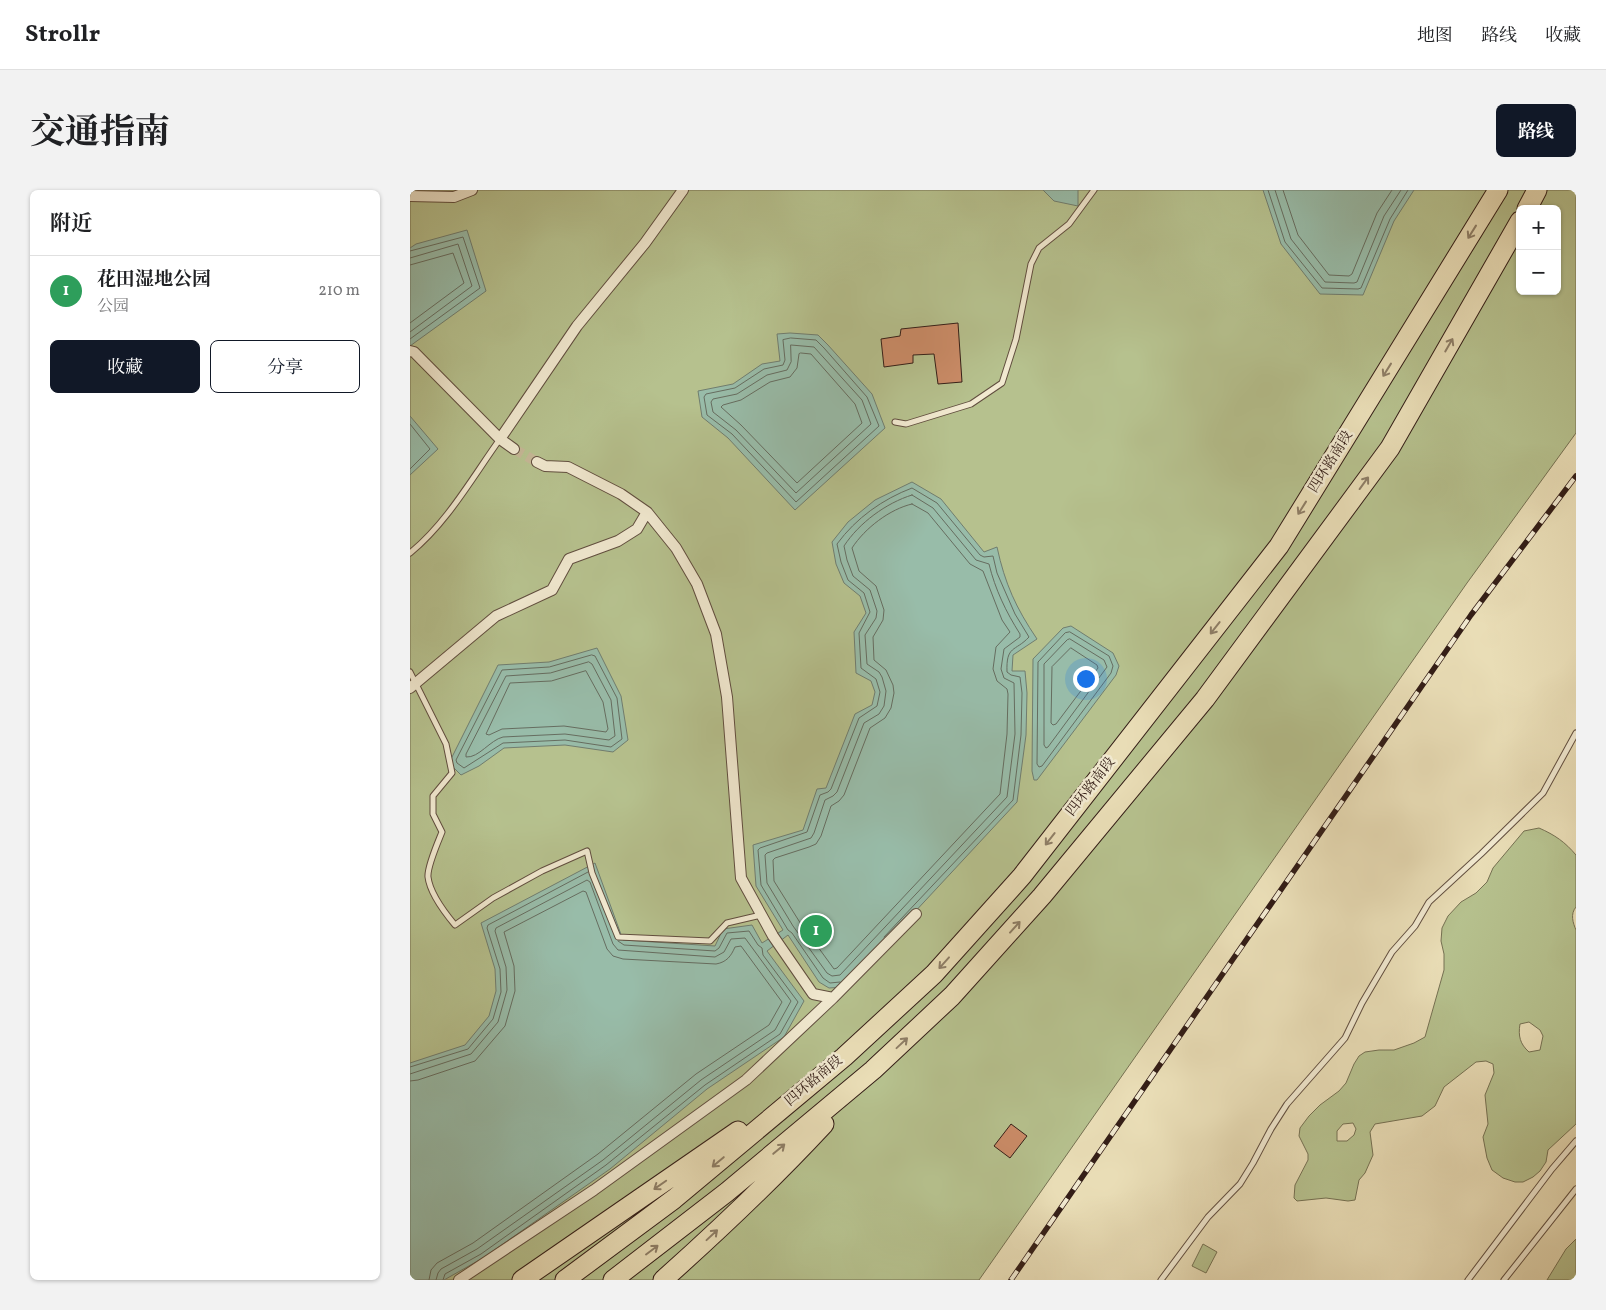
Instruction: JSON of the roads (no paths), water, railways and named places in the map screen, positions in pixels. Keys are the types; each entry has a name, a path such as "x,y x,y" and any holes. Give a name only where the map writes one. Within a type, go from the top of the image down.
{"highway":[{"name":"四环路南段","path":"565,1280 674,1199 844,1057 934,974 1022,876 1279,546 1498,190"},
{"path":"1529,205 1537,190"},
{"path":"613,1280 728,1192 873,1070 952,996 1042,896 1205,699 1390,448 1516,228"},
{"path":"522,1280 844,1057"},
{"path":"663,1280 793,1158 873,1070"}],"street":[{"path":"410,196 454,197 472,190"},
{"path":"500,439 578,326 645,243 683,190"},
{"path":"410,351 414,352 500,439 514,449"},
{"path":"538,462 545,466 568,467 621,494 647,512 676,548 697,584 716,634 728,697 741,878 776,939 813,994 833,998"},
{"path":"412,686 496,616 552,590 569,559 618,541 637,529 647,512"},
{"path":"459,1280 594,1190 746,1080 833,998 916,914"}],"lane":[{"path":"895,422 906,424 971,404 1002,383 1016,339 1031,264 1039,248 1068,224 1094,190"},
{"path":"410,553 419,546 446,515 500,439"},
{"path":"410,672 412,686 446,744 452,773 433,796 433,814 442,832 435,849 428,877 439,904 455,926 493,898 542,871 587,852 592,873 618,937 710,941 728,923 762,915"},
{"path":"1161,1280 1208,1217 1240,1184 1287,1104 1345,1038 1362,1003 1392,952 1415,926 1429,902 1481,854 1542,792 1576,733"},
{"path":"1468,1280 1552,1168 1576,1141"},
{"path":"1504,1280 1576,1189"}],"water":[{"path":"1043,190 1078,190 1078,206 1054,201"},
{"path":"1263,190 1414,190 1394,221 1363,295 1320,294 1281,244"},
{"path":"467,230 486,291 410,346 410,248 416,244"},
{"path":"777,334 818,335 828,345 872,394 885,428 795,510 728,438 702,417 698,391 733,384 762,364 780,361"},
{"path":"410,416 438,449 410,475"},
{"path":"912,482 941,499 984,552 997,547 1012,595 1037,639 1013,655 1012,671 1025,671 1027,693 1026,735 1017,802 845,987 829,988 819,982 788,935 767,951 804,1001 784,1037 707,1089 610,1169 483,1258 444,1280 410,1280 410,1063 465,1045 489,1016 496,991 495,969 481,923 595,863 623,940 715,946 723,929 752,925 762,943 783,930 756,886 753,845 803,830 817,789 826,788 855,714 872,705 875,692 871,681 856,673 854,632 866,613 860,596 844,583 836,564 832,542 848,522 875,500"},
{"path":"1071,626 1113,653 1119,666 1116,675 1037,780 1034,780 1032,771 1033,659 1063,628"},
{"path":"597,648 621,696 628,740 613,752 565,745 504,748 479,766 461,775 449,763 498,665 549,662"}],"tunnel":[{"path":"514,449 537,462"}],"railway":[{"path":"1011,1280 1471,615 1576,476"}],"place":[{"name":"花田湿地公园","path":"816,931"}]}
